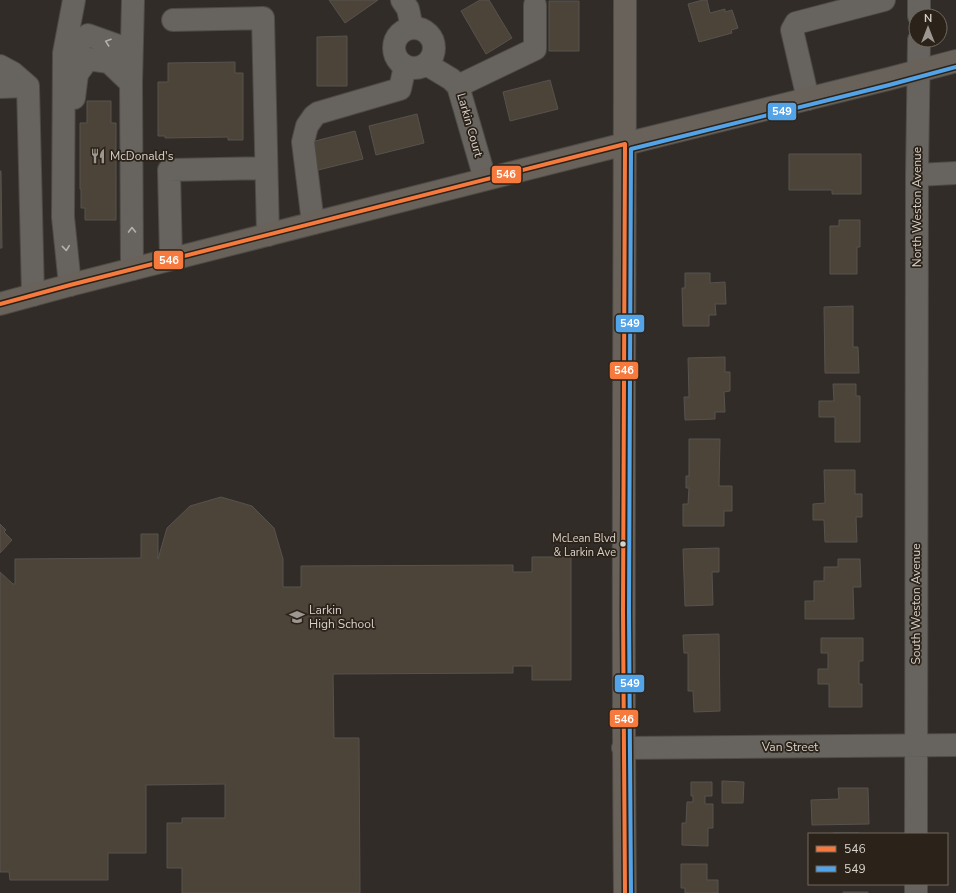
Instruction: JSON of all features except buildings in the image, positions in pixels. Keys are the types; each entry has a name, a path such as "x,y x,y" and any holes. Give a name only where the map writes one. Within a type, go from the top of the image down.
{"main road":[{"path":"624,893 623,483 625,0"},
{"path":"0,304 485,179 956,61"}],"street":[{"path":"70,285 63,217 64,53 74,0"},
{"path":"132,269 126,78 133,0"},
{"path":"313,223 303,142 307,126 314,116 400,89 416,65 431,59 434,52 434,45 428,33 422,29 415,27 412,28 408,9 402,0"},
{"path":"808,99 792,30 796,23 884,0"},
{"path":"458,86 535,49 535,5"},
{"path":"173,20 263,18 268,235"},
{"name":"Larkin Court","path":"412,28 402,31 397,36 394,41 394,54 397,60 402,64 416,65 451,79 458,86 485,179"},
{"path":"63,217 72,200 70,125 75,92 74,47 88,35 119,46 126,78"},
{"name":"North Weston Avenue","path":"916,373 916,175 919,48"},
{"path":"0,66 13,72 28,86 33,295"},
{"path":"0,87 28,86"},
{"path":"171,259 169,170 266,168"},
{"path":"916,175 956,173"},
{"name":"South Weston Avenue","path":"916,373 916,833"},
{"name":"Van Street","path":"623,748 956,745"}],"transit line":[{"name":"549","path":"631,893 629,612 631,149 956,67"},
{"name":"546","path":"0,304 625,144 623,612 625,893"}],"place":[{"name":"McDonald's","path":"98,156"},
{"name":"McLean Blvd & Larkin Ave","path":"623,544"},
{"name":"Larkin High School","path":"297,617"}]}
